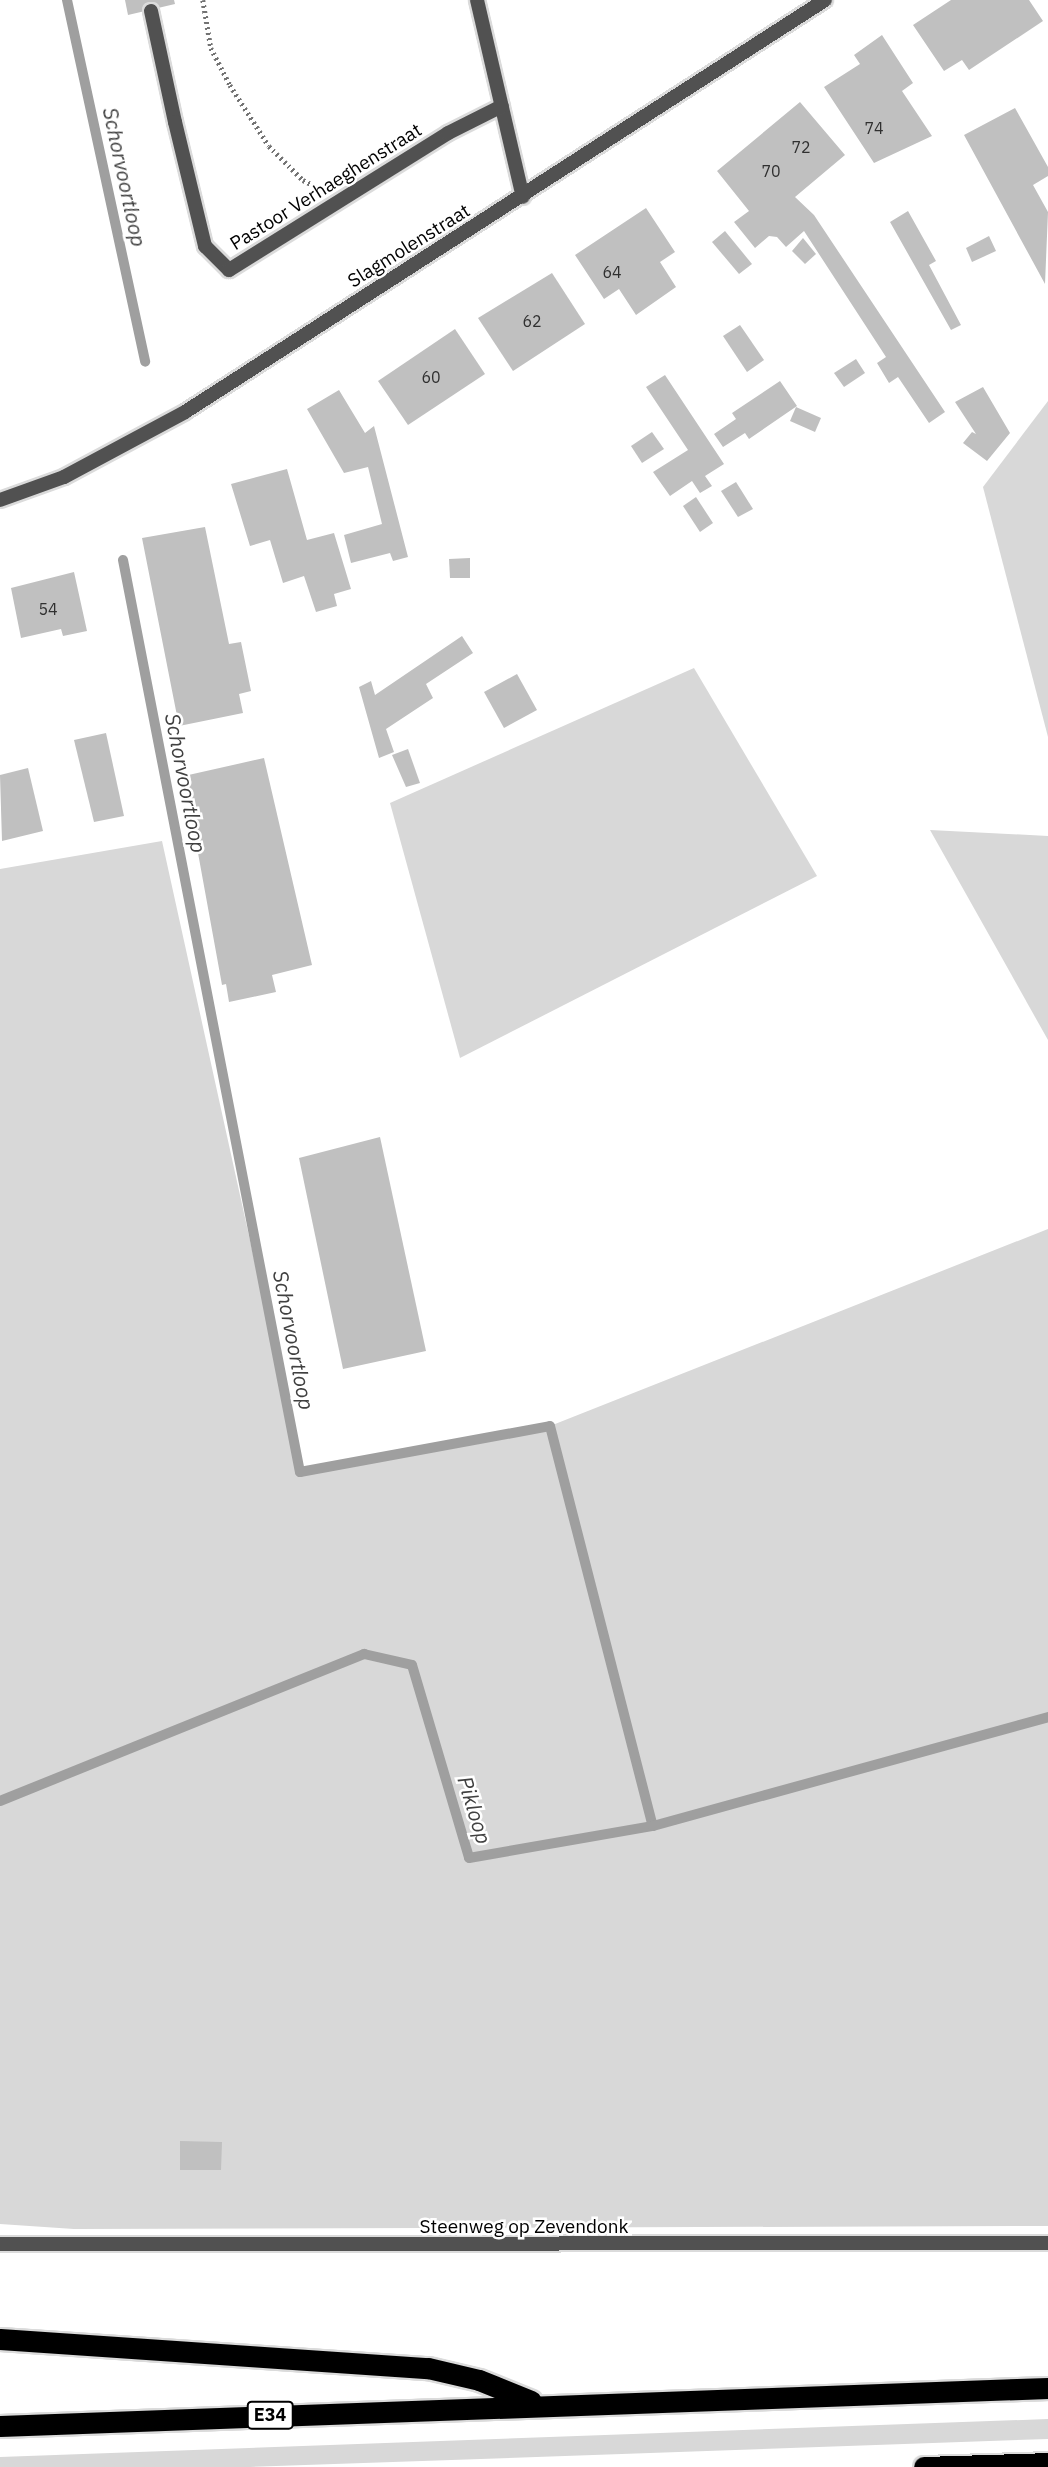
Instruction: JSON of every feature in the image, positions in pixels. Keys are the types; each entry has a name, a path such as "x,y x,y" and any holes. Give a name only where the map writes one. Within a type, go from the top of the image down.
{"highway":[{"path":"0,2339 428,2368 479,2380 540,2405"},
{"name":"E34","path":"0,2426 1048,2388"},
{"path":"925,2467 1048,2463"}],"street":[{"path":"477,0 523,197"},
{"name":"Slagmolenstraat","path":"0,500 64,477 185,412 523,197 825,0"},
{"name":"Pastoor Verhaeghenstraat","path":"151,11 205,246 229,270 448,133 502,106"},
{"name":"Steenweg op Zevendonk","path":"0,2244 1048,2243"}],"path":[{"path":"203,0 211,48 269,146 303,180 345,198"}],"shaded area":[{"path":"1048,401 1048,737 983,487"},
{"path":"694,668 817,876 460,1058 390,803"},
{"path":"930,830 1048,836 1048,1040"},
{"path":"162,841 301,1472 550,1426 1048,1229 1048,2226 74,2229 0,2224 0,869"},
{"path":"1048,2419 1048,2439 250,2467 0,2467 0,2457"}],"building":[{"path":"125,0 174,0 175,4 128,15"},
{"path":"951,0 1029,0 1043,21 969,70 962,60 944,71 913,25"},
{"path":"882,35 913,83 902,91 932,136 874,163 824,87 860,64 854,55"},
{"path":"800,102 845,155 795,197 814,215 945,412 929,423 898,377 889,383 877,363 886,357 804,231 786,247 777,237 769,236 755,248 734,222 749,211 717,171"},
{"path":"1015,108 1048,167 1048,176 1033,185 1048,212 1045,284 964,135"},
{"path":"646,208 675,252 660,262 676,287 636,315 619,289 604,299 575,255"},
{"path":"908,211 936,261 929,265 961,325 951,330 890,222"},
{"path":"725,231 752,264 739,274 712,242"},
{"path":"989,236 996,251 972,262 966,248"},
{"path":"803,238 816,254 805,264 792,251"},
{"path":"552,273 585,324 513,371 478,318"},
{"path":"740,325 764,360 747,372 723,336"},
{"path":"455,329 485,374 408,425 378,381"},
{"path":"856,359 865,373 844,387 834,373"},
{"path":"665,375 724,464 705,476 712,486 700,493 692,481 670,496 653,472 688,450 646,387"},
{"path":"780,381 797,406 749,439 745,433 723,447 714,434 736,419 732,413"},
{"path":"983,387 1010,433 987,461 963,443 972,432 976,434 955,402"},
{"path":"339,390 365,433 374,426 408,557 393,561 390,553 351,563 344,535 382,524 368,467 344,473 307,409"},
{"path":"796,407 821,418 815,432 790,421"},
{"path":"652,432 664,449 642,463 631,446"},
{"path":"287,469 307,540 334,533 351,589 334,594 337,606 316,612 304,576 283,583 270,540 250,546 231,484"},
{"path":"736,482 753,509 738,517 721,491"},
{"path":"696,497 713,523 700,532 683,506"},
{"path":"205,527 229,644 241,642 251,691 239,694 243,713 179,726 142,538"},
{"path":"470,558 470,578 450,578 449,559"},
{"path":"74,572 87,631 63,636 61,629 21,638 11,588"},
{"path":"462,636 473,653 426,684 433,698 386,729 394,752 379,758 359,687 371,681 375,695"},
{"path":"517,674 537,710 504,728 484,692"},
{"path":"106,733 124,816 94,822 74,740"},
{"path":"408,749 420,783 406,787 392,755"},
{"path":"264,758 312,965 272,975 276,992 229,1002 226,984 222,985 184,776"},
{"path":"28,768 43,831 2,841 0,775"},
{"path":"380,1137 426,1351 343,1369 299,1158"},
{"path":"180,2141 222,2142 221,2170 180,2170"}],"waterway":[{"name":"Schorvoortloop","path":"67,0 145,362"},
{"name":"Schorvoortloop","path":"123,560 300,1472 550,1426 653,1826"},
{"name":"Pikloop","path":"0,1801 364,1654 412,1665 469,1858 653,1826 1048,1717"}]}
